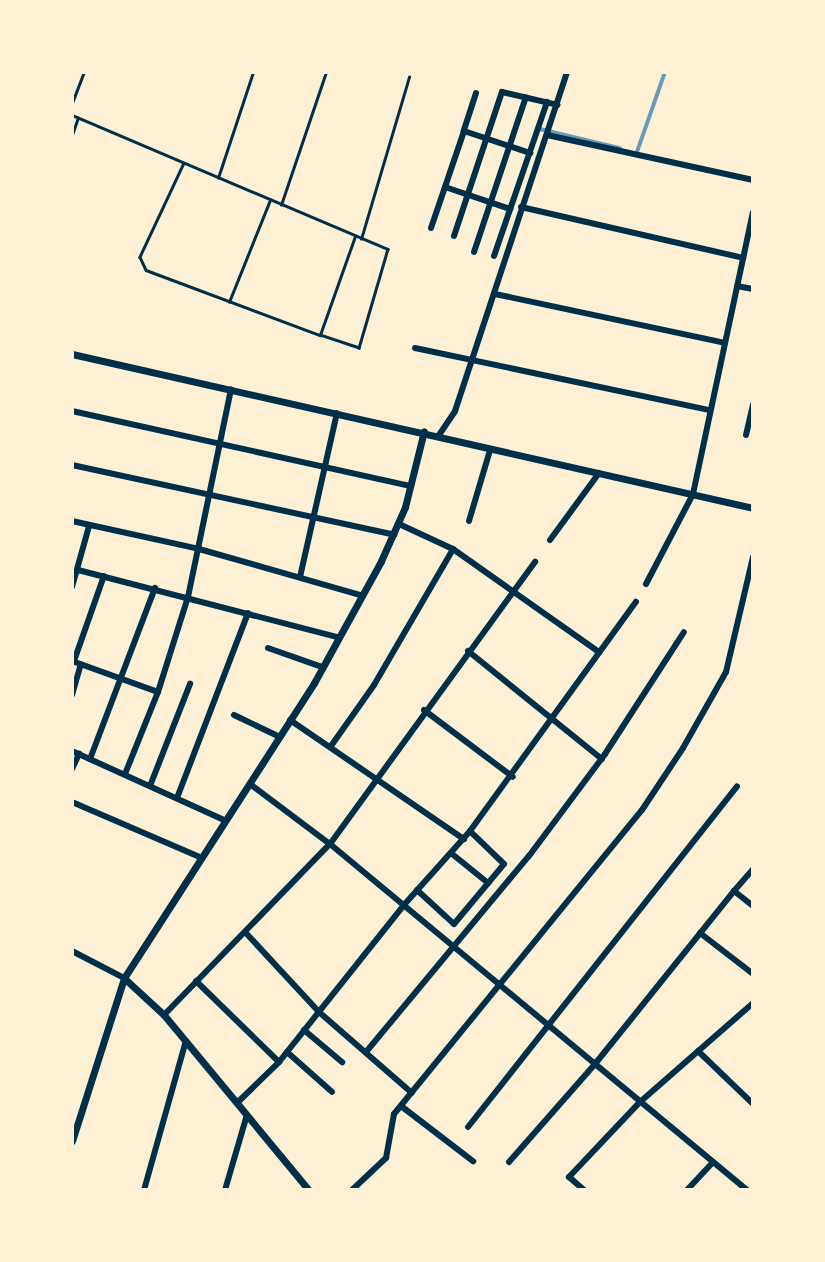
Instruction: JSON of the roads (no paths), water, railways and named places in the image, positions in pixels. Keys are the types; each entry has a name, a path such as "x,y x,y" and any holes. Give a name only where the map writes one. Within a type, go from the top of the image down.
{"street":[{"path":"439,435 453,415 495,294 521,207 558,105 566,72"},
{"path":"454,236 502,92 558,105"},
{"path":"431,228 476,93"},
{"path":"474,252 526,97"},
{"path":"494,256 547,102"},
{"path":"464,131 530,153"},
{"path":"548,131 753,180"},
{"path":"445,187 510,209"},
{"path":"521,207 743,258"},
{"path":"646,584 693,494 753,212"},
{"path":"737,286 753,289"},
{"path":"495,294 724,343"},
{"path":"415,348 470,363 709,410"},
{"path":"72,354 424,431 491,450 753,508"},
{"path":"125,774 158,692 188,597 231,389"},
{"path":"746,435 753,404"},
{"path":"72,411 411,486"},
{"path":"300,577 337,413"},
{"path":"72,1140 74,1126 124,978 224,820 281,737 395,535 411,486 424,431"},
{"path":"469,521 491,450"},
{"path":"72,465 395,535"},
{"path":"550,540 598,473"},
{"path":"72,522 199,549 361,595"},
{"path":"399,524 453,549 598,652"},
{"path":"72,587 89,526"},
{"path":"331,746 374,685 453,549"},
{"path":"352,1190 386,1158 393,1116 642,810 683,748 726,672 753,557"},
{"path":"164,1015 330,844 424,710 535,562"},
{"path":"78,569 338,637"},
{"path":"72,695 75,662 104,576"},
{"path":"90,759 155,588"},
{"path":"237,1103 279,1062 403,905 464,839 513,777 598,652 636,603"},
{"path":"177,798 248,613"},
{"path":"366,1052 455,949 602,759 684,632"},
{"path":"268,649 322,667"},
{"path":"467,651 602,759"},
{"path":"75,662 158,692"},
{"path":"150,786 190,684"},
{"path":"424,710 513,777"},
{"path":"234,715 281,737"},
{"path":"290,720 464,839"},
{"path":"72,769 75,752 224,820"},
{"path":"250,783 330,844 747,1190"},
{"path":"468,1127 550,1027 737,786"},
{"path":"72,802 200,858"},
{"path":"417,890 454,923 504,864 470,831"},
{"path":"451,853 488,883"},
{"path":"509,1162 595,1064 753,869"},
{"path":"734,891 753,906"},
{"path":"480,892 492,902"},
{"path":"245,932 319,1012 412,1093"},
{"path":"700,933 753,974"},
{"path":"72,951 124,978 164,1015 307,1189"},
{"path":"196,981 279,1062"},
{"path":"584,1190 569,1177 640,1101 753,1003"},
{"path":"304,1030 342,1062"},
{"path":"144,1190 186,1041"},
{"path":"698,1051 753,1104"},
{"path":"286,1052 332,1092"},
{"path":"401,1106 473,1161"},
{"path":"225,1190 247,1115"},
{"path":"687,1190 713,1162"}],"lane":[{"path":"72,103 84,72"},
{"path":"218,178 253,72"},
{"path":"281,205 326,72"},
{"path":"360,239 409,77"},
{"path":"72,115 388,249 359,348 229,302 142,265 140,257 184,163"},
{"path":"72,135 78,118"},
{"path":"229,302 270,200"},
{"path":"320,335 355,236"}],"waterway":[{"path":"637,152 665,72"},
{"path":"540,129 620,148"}]}
